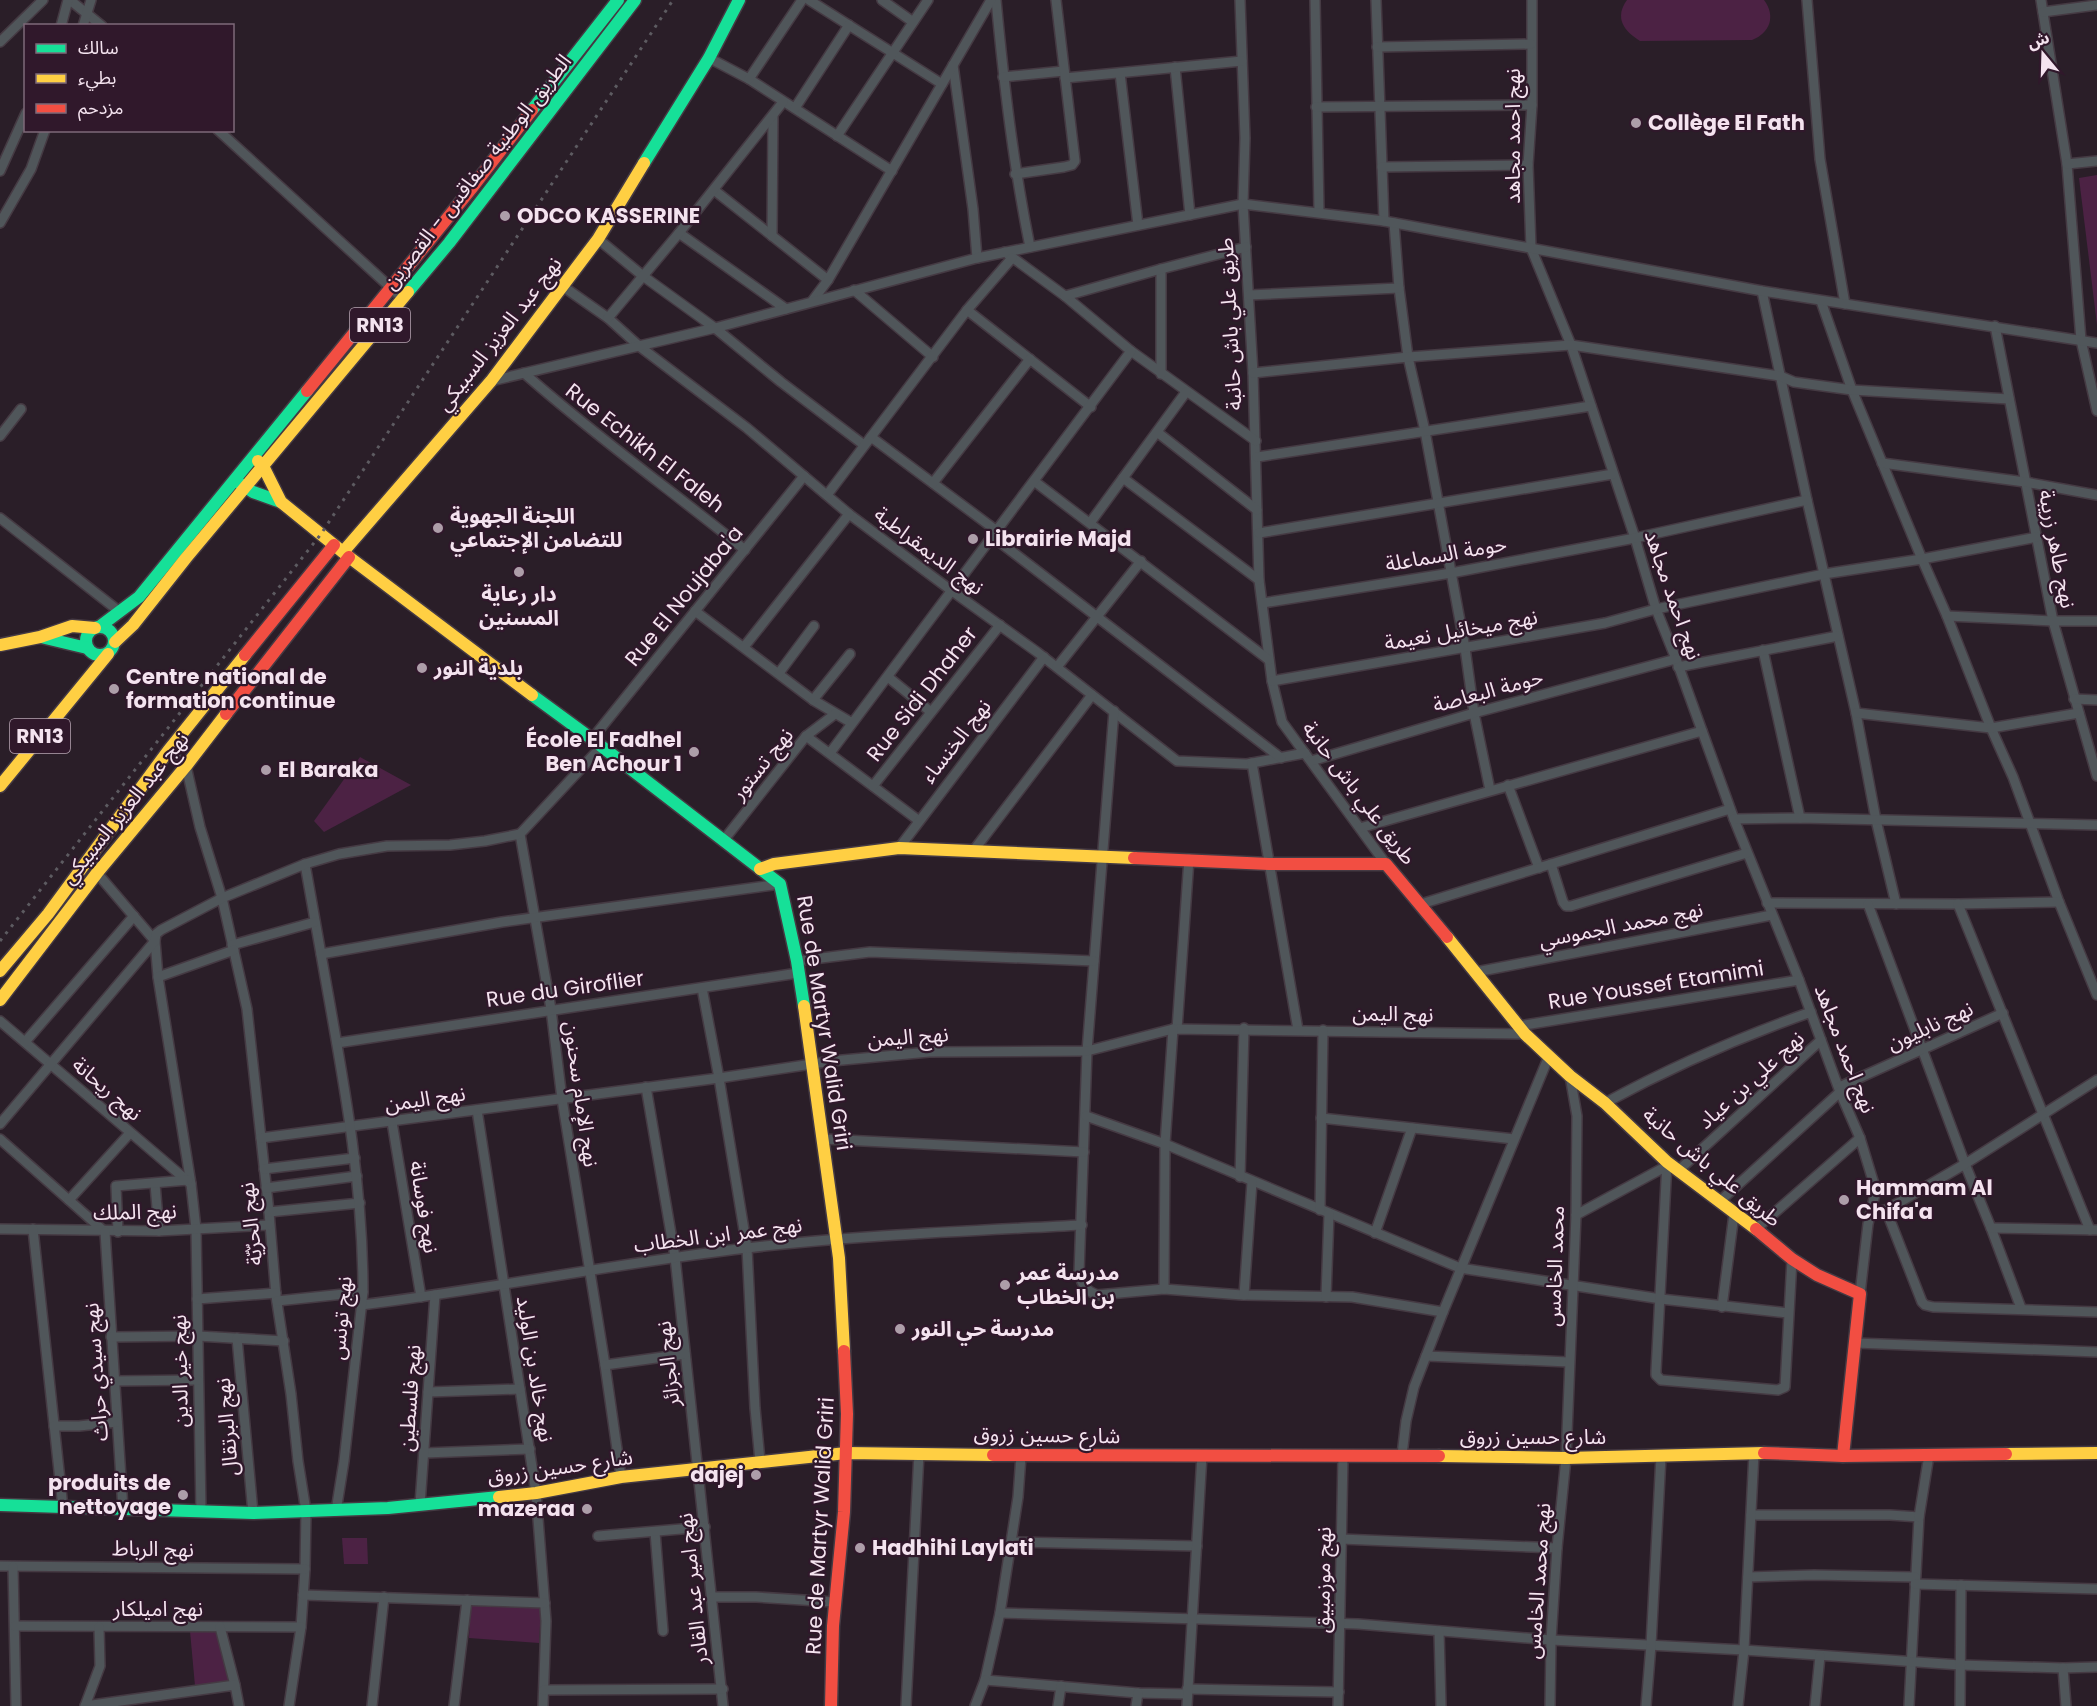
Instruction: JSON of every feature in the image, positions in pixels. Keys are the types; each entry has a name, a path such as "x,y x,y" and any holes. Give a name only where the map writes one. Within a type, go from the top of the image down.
{"street":[{"path":"2,37 43,0"},
{"path":"62,24 69,0 100,24"},
{"path":"84,24 91,0"},
{"name":"الطريق الوطنية صفاقس - القصرين","path":"115,642 133,625 186,558 390,287 618,0"},
{"name":"الطريق الوطنية صفاقس - القصرين","path":"259,462 327,392 449,243 635,0"},
{"name":"نهج عبد العزيز السبيكي","path":"0,972 54,905 168,751 491,381 561,285 598,239 709,58 739,0"},
{"path":"749,79 802,0"},
{"path":"809,0 942,84"},
{"path":"882,0 914,22"},
{"path":"837,136 928,0"},
{"path":"813,300 828,280 991,0"},
{"path":"996,0 1015,174 1030,247"},
{"path":"1015,174 1074,164 1056,0"},
{"name":"طريق علي باش حانبة","path":"1240,0 1245,138 1243,204 1250,295 1257,457 1259,580 1272,681 1282,722 1386,864 1522,1030 1570,1076 1605,1102 1666,1165 1679,1170 1792,1259 1817,1275 1860,1294"},
{"path":"1315,0 1319,212"},
{"path":"1376,0 1384,221"},
{"name":"نهج احمد مجاهد","path":"1532,0 1532,105 1528,165 1531,248 1571,345 1656,609 1730,809 1860,1138 1874,1184 1875,1194 1871,1213"},
{"path":"1807,0 1820,159 1845,304"},
{"path":"2041,0 2067,164 2081,340 2097,411"},
{"path":"2043,12 2097,5"},
{"path":"795,108 849,25"},
{"path":"587,41 599,49"},
{"path":"1377,47 1531,44"},
{"path":"709,58 749,79 892,171"},
{"path":"1003,76 1120,73 1242,61"},
{"path":"953,65 973,209 977,258"},
{"path":"1175,67 1190,215"},
{"path":"1120,73 1138,225"},
{"path":"544,93 557,104"},
{"path":"608,318 680,233 783,102"},
{"path":"1316,107 1532,105"},
{"path":"772,236 773,116"},
{"path":"1,167 24,117"},
{"path":"0,224 31,169 44,132"},
{"path":"220,132 402,298"},
{"path":"492,161 504,171"},
{"path":"2067,164 2097,162"},
{"path":"1382,167 1528,165"},
{"path":"714,190 828,280"},
{"path":"491,381 715,328 977,258 1009,255 1030,247 1243,204 1384,221 1762,291 2097,343"},
{"path":"1394,223 1408,357 1425,431 1465,648 1474,713 1490,790"},
{"path":"680,233 786,309"},
{"path":"598,239 864,445"},
{"path":"1065,296 1246,247"},
{"path":"1009,255 1065,296 1161,374 1256,441"},
{"path":"827,495 1009,255"},
{"path":"1161,269 1161,374"},
{"name":"نهج الديمقراطية","path":"561,285 608,318 639,346 747,428 849,514 1044,657 1177,761 1252,764 1281,758 1308,757"},
{"path":"1250,295 1399,288"},
{"path":"854,290 933,357"},
{"path":"1762,291 1896,904"},
{"path":"1821,301 1852,390 1947,616 1991,728 2010,768 2059,902 2097,995"},
{"path":"967,310 1091,407"},
{"name":"نهج طاهر زريبة","path":"1995,326 2053,621 2097,776"},
{"path":"1253,373 1408,357 1571,345 1780,376 1794,382 1852,390 2008,399"},
{"path":"830,753 1131,351"},
{"path":"933,483 1030,359"},
{"name":"Rue Echikh El Faleh","path":"524,373 570,414 680,497 745,550"},
{"path":"1089,523 1186,392"},
{"path":"1257,457 1591,406"},
{"path":"0,436 21,409"},
{"path":"1157,432 1257,510"},
{"path":"871,437 933,483 1047,580 1097,615 1281,758"},
{"name":"Rue de Martyr Walid Griri","path":"259,462 281,502 342,552 780,884 813,1064 837,1238 847,1414 844,1512 834,1602 831,1706"},
{"path":"1882,463 2025,482 2097,495"},
{"path":"1259,533 1613,474"},
{"name":"Rue El Noujaba'a","path":"596,743 694,611 804,476"},
{"path":"1123,478 1259,580"},
{"path":"1034,481 1269,660"},
{"path":"241,484 264,497 281,502"},
{"name":"الطريق الوطنية صفاقس - القصرين","path":"97,628 139,597 241,484"},
{"name":"حومة السماعلة","path":"1263,603 1451,573 1635,538 1807,500"},
{"path":"744,647 849,514"},
{"path":"0,518 120,612"},
{"name":"نهج ميخائيل نعيمة","path":"1272,681 1605,623 1656,609 1824,574 1922,559 2037,537"},
{"name":"نهج عبد العزيز السبيكي","path":"0,1000 97,873 186,766 309,606 342,552"},
{"path":"1057,667 1141,561"},
{"path":"694,611 813,700 852,723"},
{"path":"1947,616 2097,621"},
{"name":"Rue Sidi Dhaher","path":"873,786 1000,625"},
{"path":"0,645 40,637 72,626 104,628 112,633 115,642"},
{"path":"779,674 814,626"},
{"name":"RN13","path":"80,686 89,666 86,639 88,634 97,628"},
{"name":"حومة البعاصة","path":"1308,757 1677,663 1838,636"},
{"path":"40,637 89,650 98,656 108,654"},
{"name":"RN13","path":"0,786 108,654 115,642"},
{"path":"1763,650 1800,818"},
{"path":"813,700 850,654"},
{"name":"نهج الخنساء","path":"899,848 1044,657"},
{"path":"888,677 931,712"},
{"path":"974,850 1092,695"},
{"path":"2074,699 2097,700"},
{"path":"1114,711 1087,1051 1079,1273 1082,1284 1088,1291 1097,1295 1164,1290 1244,1295 1352,1297 1443,1311"},
{"path":"1856,713 1991,728 2079,713"},
{"name":"نهج تستور","path":"723,842 806,736 835,714"},
{"path":"1360,828 1702,731"},
{"path":"806,736 918,820"},
{"path":"0,1124 155,941 156,934 161,930 222,898 305,864 353,851 387,846 485,841 520,834 596,743"},
{"path":"168,751 186,766"},
{"path":"1252,764 1298,1030"},
{"name":"نهج الحرّيّة","path":"186,766 200,827 222,898 247,1009 277,1297 297,1461 306,1511 301,1627 289,1706"},
{"path":"1508,785 1539,868"},
{"path":"1420,904 1730,809"},
{"path":"1734,819 1800,818 2097,825"},
{"name":"نهج الإمام سحنون","path":"520,834 551,1009 562,1099 621,1477"},
{"path":"760,869 774,864 899,848 1103,855 1269,864 1386,864"},
{"path":"1551,864 1563,902 1566,906 1571,906 1747,853"},
{"path":"1164,1290 1165,1144 1189,859"},
{"name":"نهج تونس","path":"305,864 352,1127 360,1203 363,1292 344,1461 336,1511"},
{"path":"97,873 155,941"},
{"path":"321,954 458,929 780,884"},
{"path":"1767,903 2059,902"},
{"path":"1868,904 2021,1308"},
{"path":"1958,904 2093,1230 1991,1228"},
{"name":"نهج محمد الجموسي","path":"1476,972 1772,915"},
{"path":"24,1042 134,916"},
{"path":"158,977 233,947 315,922"},
{"name":"نهج خير الدين","path":"155,941 158,977 196,1229 201,1512"},
{"name":"Rue du Giroflier","path":"337,1042 702,988 870,952 1094,961"},
{"name":"Rue Youssef Etamimi","path":"1522,1030 1799,981"},
{"path":"702,988 747,1248 760,1461"},
{"path":"1605,1102 1645,1081 1759,1030 1811,1012"},
{"name":"نهج نابليون","path":"1719,1202 1840,1089 2003,1013"},
{"name":"نهج ريحانة","path":"0,1021 190,1182"},
{"path":"1240,1177 1244,1028"},
{"name":"نهج اليمن","path":"261,1138 813,1064 929,1052 1087,1051 1175,1029 1522,1030"},
{"path":"1323,1030 1322,1118 1326,1297"},
{"name":"نهج علي بن عياد","path":"1679,1170 1821,1040"},
{"path":"1402,1455 1406,1421 1414,1387 1460,1268 1549,1056"},
{"name":"محمد الخامس","path":"1566,1458 1576,1215 1577,1116 1570,1076"},
{"path":"1843,1456 1854,1343 1871,1213 1886,1210 1965,1164 2097,1080"},
{"name":"نهج الجزائر","path":"646,1087 675,1257 698,1468"},
{"name":"نهج خالد بن الوليد","path":"477,1110 536,1493 545,1603 543,1706"},
{"path":"1086,1116 1165,1144 1460,1268 1661,1299 1788,1313"},
{"path":"1322,1118 1514,1139"},
{"name":"نهج فوسانة","path":"392,1122 421,1297"},
{"path":"1375,1233 1412,1128"},
{"path":"69,1200 130,1133"},
{"path":"1756,1229 1860,1138"},
{"path":"0,1139 105,1232"},
{"path":"824,1139 1084,1152"},
{"path":"264,1168 355,1158"},
{"path":"1576,1215 1666,1165"},
{"path":"1666,1165 1656,1371 1656,1375 1661,1380 1782,1389 1787,1381 1792,1259"},
{"path":"266,1188 357,1176"},
{"path":"118,1232 115,1187 190,1182"},
{"path":"1244,1295 1252,1182"},
{"path":"155,1184 159,1232"},
{"path":"269,1212 360,1203"},
{"path":"1886,1210 1925,1305 2097,1312"},
{"path":"1722,1307 1734,1214"},
{"name":"نهج الملك","path":"0,1229 159,1232 269,1225"},
{"name":"نهج عمر ابن الخطاب","path":"361,1305 504,1285 675,1257 837,1238 1082,1225"},
{"path":"33,1230 63,1508"},
{"name":"نهج سيدي حراث","path":"105,1232 123,1509"},
{"path":"197,1299 363,1292"},
{"name":"نهج فلسطين","path":"420,1504 435,1295"},
{"path":"111,1337 198,1336 284,1341"},
{"name":"نهج البرتقال","path":"237,1338 253,1513"},
{"path":"1854,1343 2097,1352"},
{"path":"605,1365 685,1354"},
{"path":"1426,1356 1569,1362"},
{"path":"114,1381 198,1380"},
{"path":"428,1392 520,1389"},
{"path":"54,1426 117,1422"},
{"path":"425,1453 530,1449"},
{"name":"شارع حسين زروق","path":"0,1505 253,1513 388,1508 536,1493 621,1477 846,1453 1021,1456 1402,1455 1566,1458 1754,1453 1843,1456 2097,1453"},
{"path":"906,1706 920,1453"},
{"path":"1738,1706 1744,1650 1754,1453"},
{"path":"1187,1706 1202,1455"},
{"path":"1909,1706 1919,1517 1929,1455"},
{"path":"975,1706 985,1680 1000,1613 1018,1497 1021,1456"},
{"name":"نهج موزمبيق","path":"1338,1706 1343,1456"},
{"path":"1646,1706 1661,1456"},
{"name":"نهج محمد الخامس","path":"1550,1706 1551,1640 1566,1458"},
{"name":"نهج امير عبد القادر","path":"698,1468 723,1706"},
{"path":"1751,1515 1919,1517"},
{"path":"598,1536 705,1527"},
{"path":"655,1532 663,1631"},
{"path":"1341,1539 1557,1548"},
{"path":"1011,1542 1197,1546"},
{"name":"نهج الرباط","path":"0,1566 305,1569"},
{"path":"13,1567 16,1706"},
{"path":"1748,1577 1814,1575 1915,1580 1961,1585 2097,1589"},
{"path":"1960,1706 1961,1585"},
{"path":"303,1595 545,1603"},
{"path":"372,1706 384,1597"},
{"path":"712,1597 756,1597 834,1602"},
{"path":"454,1706 466,1600"},
{"path":"1000,1613 1340,1624 1551,1640 1960,1665 2097,1667"},
{"name":"نهج اميلكار","path":"15,1626 301,1627"},
{"path":"99,1627 100,1666 85,1706 235,1685"},
{"path":"220,1627 239,1706"},
{"path":"1439,1631 1441,1706"},
{"path":"1815,1706 1820,1656"},
{"path":"2063,1668 2066,1706"},
{"path":"985,1680 1138,1693 1338,1692"},
{"path":"1059,1706 1061,1686"},
{"path":"544,1690 723,1689"},
{"path":"1136,1706 1138,1693"}],"shaded area":[{"path":"1627,0 1764,0 1770,12 1770,18 1763,33 1752,40 1640,41 1629,33 1621,18"},
{"path":"2097,175 2097,325 2079,178"},
{"path":"360,757 411,785 324,832 314,821"},
{"path":"342,1538 367,1538 368,1564 344,1564"},
{"path":"471,1604 541,1608 539,1643 469,1638"},
{"path":"217,1630 231,1680 195,1686 190,1631"}],"railway":[{"path":"0,941 321,534 673,0"}],"traffic: fast":[{"path":"532,110 618,0"},
{"path":"408,292 449,243 635,0"},
{"path":"644,163 709,58 739,0"},
{"path":"99,627 139,597 307,391"},
{"path":"239,483 253,492 281,502"},
{"path":"100,627 110,631 114,641 110,651 100,655 90,651 86,641 90,631 100,627"},
{"path":"41,637 87,648"},
{"path":"532,695 780,884 797,961 804,1006"},
{"path":"0,1505 253,1513 388,1508 499,1497"}],"traffic: slow":[{"path":"343,552 491,381 598,239 644,163"},
{"path":"115,642 133,625 408,292"},
{"path":"258,461 263,466 281,502 349,557 532,695"},
{"path":"0,645 40,637 72,626 95,628"},
{"path":"0,786 108,654"},
{"path":"0,971 48,914 168,751 245,655"},
{"path":"0,1000 97,873 226,714"},
{"path":"760,869 774,864 899,848 1134,858"},
{"path":"1447,937 1525,1034 1570,1076 1605,1103 1667,1162 1756,1229"},
{"path":"804,1006 839,1258 844,1351"},
{"path":"499,1497 536,1493 621,1477 846,1453 993,1455"},
{"path":"1439,1456 1566,1458 1764,1453"},
{"path":"2006,1454 2097,1453"}],"traffic: jam":[{"path":"307,391 532,110"},
{"path":"245,655 334,545"},
{"path":"226,714 349,557"},
{"path":"1134,858 1269,864 1386,864 1447,937"},
{"path":"1756,1229 1792,1259 1817,1275 1860,1294 1843,1456"},
{"path":"831,1706 833,1626 844,1512 847,1414 844,1351"},
{"path":"1764,1453 1843,1456 2006,1454"},
{"path":"993,1455 1439,1456"}],"place":[{"name":"Collège El Fath","path":"1636,123"},
{"name":"ODCO KASSERINE","path":"505,216"},
{"name":"اللجنة الجهوية للتضامن الإجتماعي","path":"438,528"},
{"name":"Librairie Majd","path":"973,539"},
{"name":"دار رعاية المسنين","path":"519,572"},
{"name":"بلدية النور","path":"422,668"},
{"name":"Centre national de formation continue","path":"114,689"},
{"name":"École El Fadhel Ben Achour 1","path":"694,752"},
{"name":"El Baraka","path":"266,770"},
{"name":"Hammam Al Chifa'a","path":"1844,1200"},
{"name":"مدرسة عمر بن الخطاب","path":"1005,1285"},
{"name":"مدرسة حي النور","path":"900,1329"},
{"name":"dajej","path":"756,1475"},
{"name":"produits de nettoyage","path":"183,1495"},
{"name":"mazeraa","path":"587,1509"},
{"name":"Hadhihi Laylati","path":"860,1548"}]}
